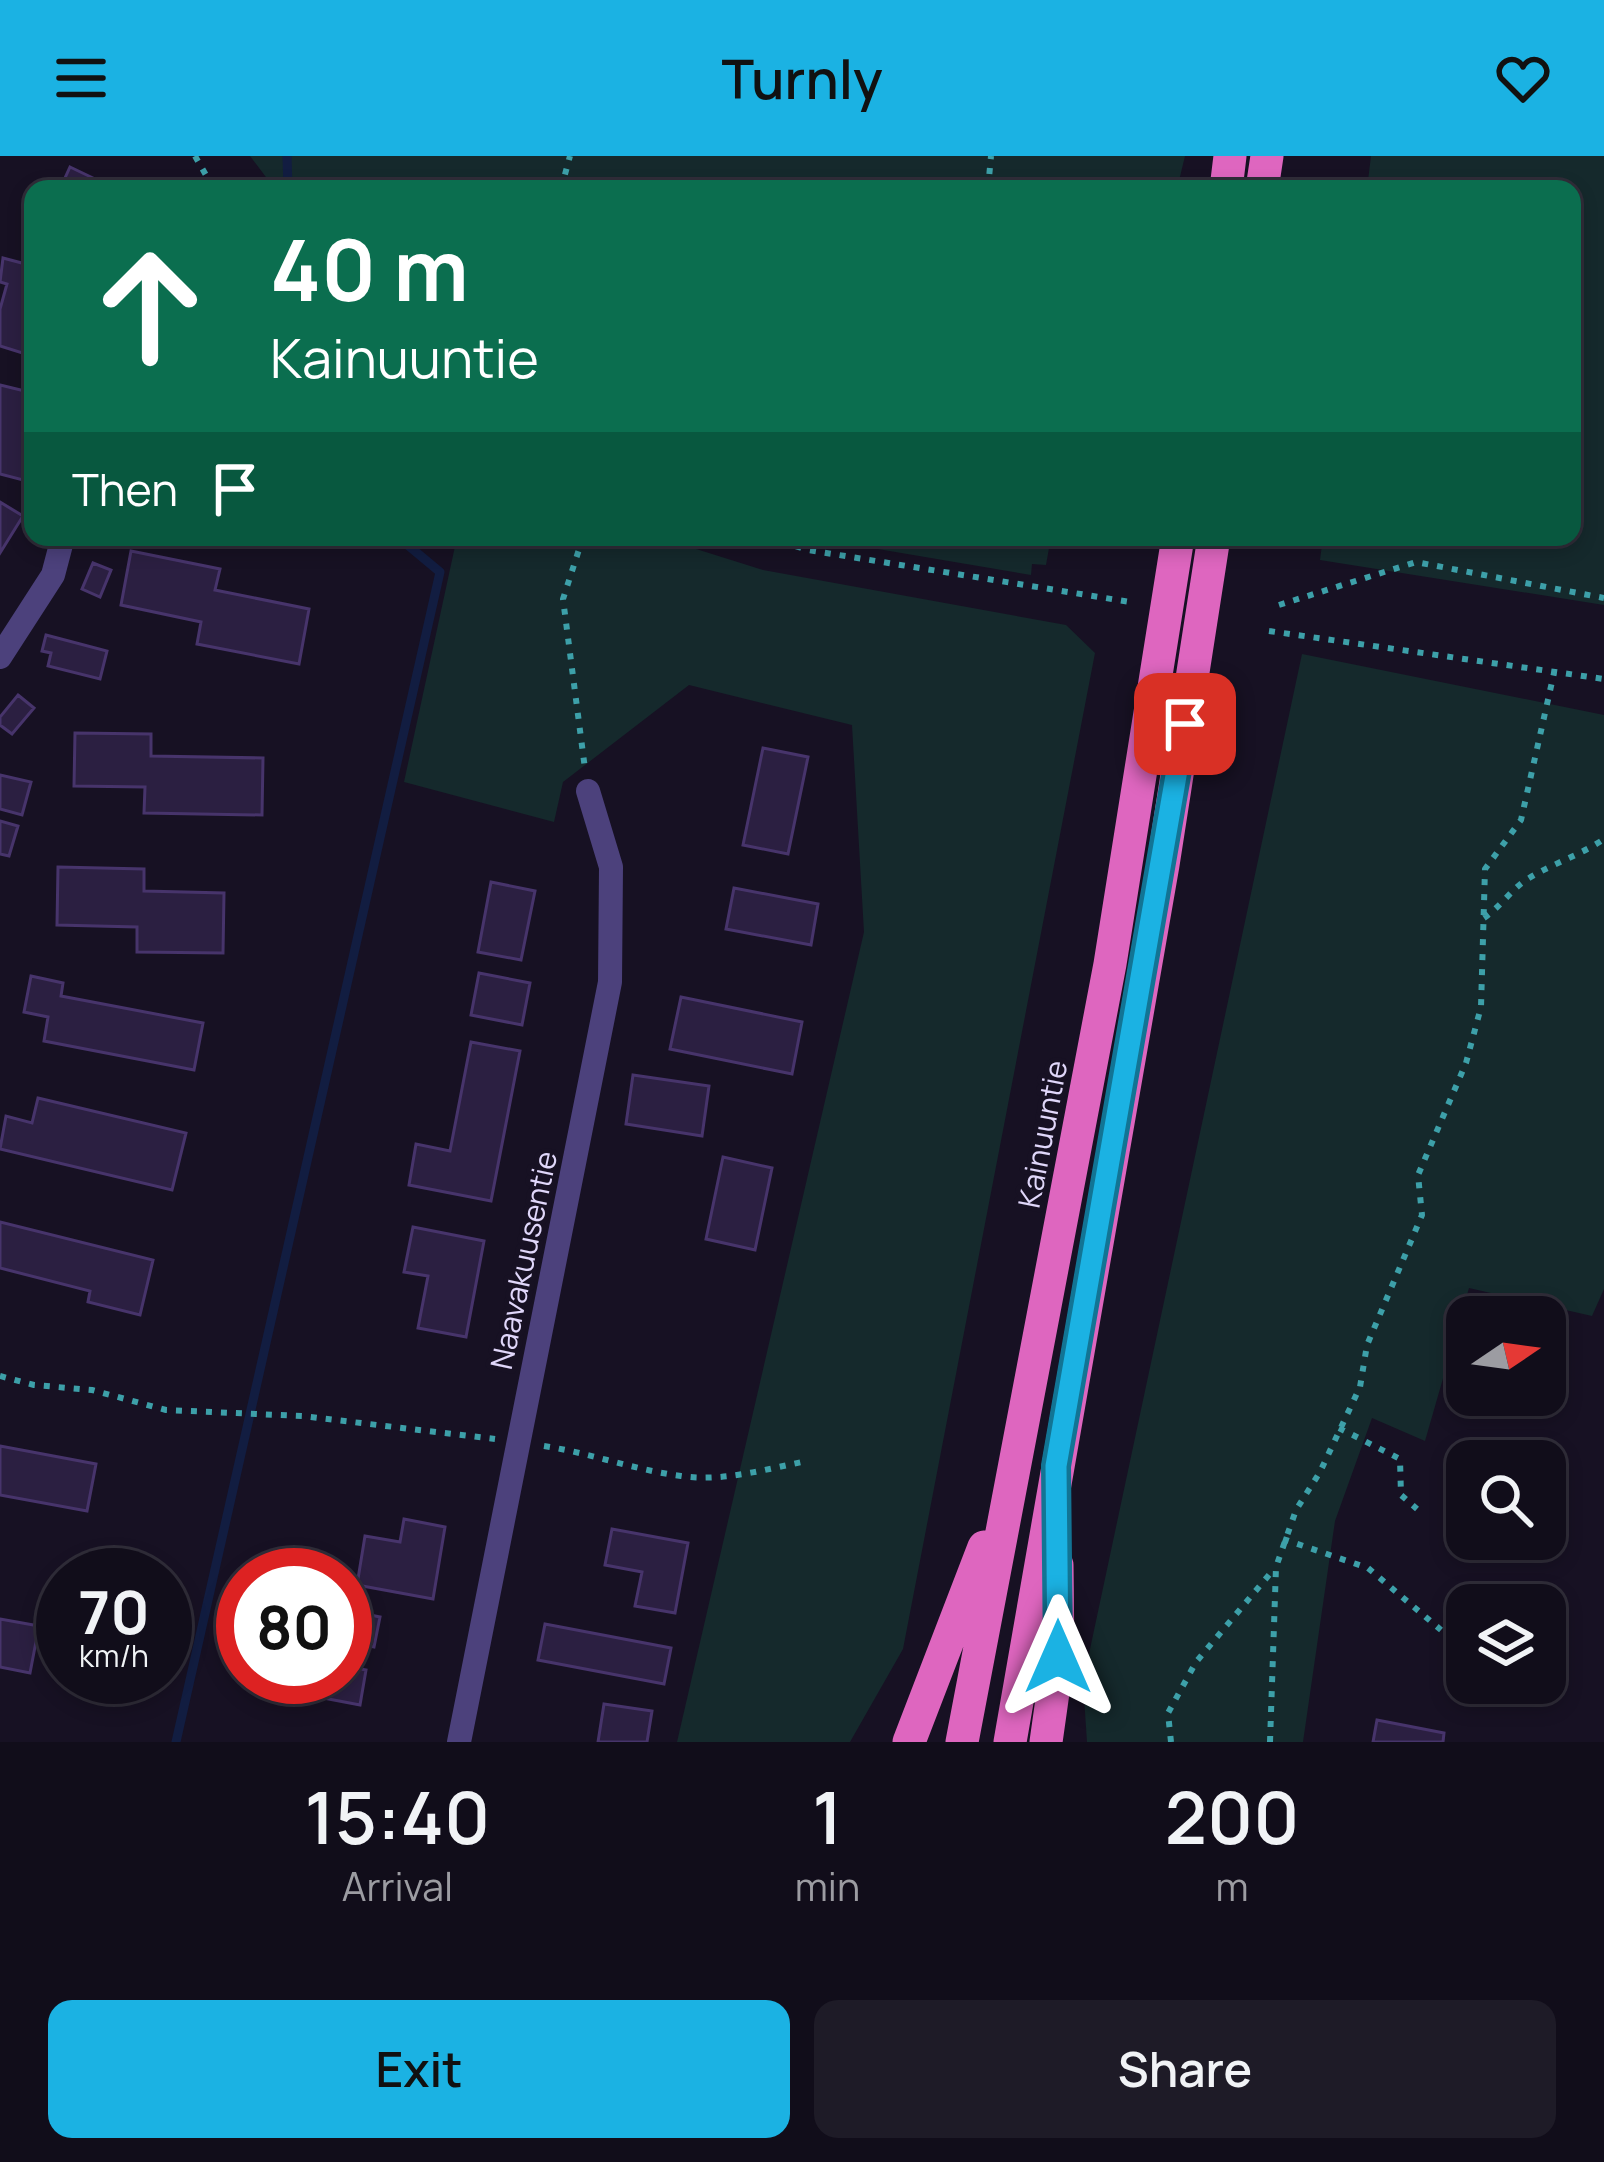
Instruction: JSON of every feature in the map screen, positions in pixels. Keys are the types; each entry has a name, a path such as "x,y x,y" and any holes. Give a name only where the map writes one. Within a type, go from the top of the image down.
{"highway":[{"name":"Kainuuntie","path":"962,1742 1111,964 1177,546"},
{"path":"1010,1742 1163,865 1213,546"},
{"path":"909,1742 1018,1462"},
{"path":"1046,1742 1058,1657 1056,1466"}],"street":[{"path":"0,657 53,574 61,546"},
{"name":"Naavakuusentie","path":"459,1742 610,982 611,867 588,791"}],"path":[{"path":"580,546 563,599 588,791"},
{"path":"795,546 1130,602"},
{"path":"1279,605 1416,562 1604,598"},
{"path":"1269,632 1604,679"},
{"path":"1270,1742 1276,1567 1283,1538 1360,1387 1367,1345 1422,1215 1418,1174 1466,1063 1481,1007 1484,869 1521,820 1554,673"},
{"path":"1481,920 1508,901 1523,881 1604,839"},
{"path":"0,1376 34,1385 92,1390 166,1410 281,1415 601,1454 682,1477 728,1476 802,1462"},
{"path":"1339,1428 1400,1460 1401,1495 1417,1509"},
{"path":"1283,1538 1368,1568 1441,1630"},
{"path":"1171,1742 1168,1713 1196,1662 1276,1567"}],"green space":[{"path":"250,156 1185,156 1179,180 268,180"},
{"path":"1371,156 1604,156 1604,605 1320,560 1322,546 1581,546 1581,180 1368,180"},
{"path":"455,546 687,546 763,570 1066,625 1095,653 903,1649 850,1742 677,1742 864,932 852,725 689,685 563,782 554,822 404,782"},
{"path":"860,546 1049,546 1046,565 1032,564 1031,575"},
{"path":"1302,654 1604,715 1604,1289 1592,1316 1566,1310 1566,1296 1504,1296 1469,1288 1467,1296 1446,1296 1446,1368 1425,1441 1372,1418 1335,1521 1303,1742 1087,1742 1083,1682"}],"building":[{"path":"70,167 97,180 64,180"},
{"path":"3,258 24,264 24,354 0,346 0,309 7,284 0,282"},
{"path":"0,385 24,391 24,476 23,480 0,474"},
{"path":"0,502 23,516 0,553"},
{"path":"131,551 220,569 215,590 309,609 299,664 197,644 201,622 121,605"},
{"path":"93,563 111,570 100,597 82,589"},
{"path":"46,635 107,651 100,679 48,666 51,653 42,651"},
{"path":"18,695 34,708 12,734 0,725 0,717"},
{"path":"75,733 151,734 151,756 263,758 262,815 144,813 145,787 74,786"},
{"path":"763,748 808,757 788,854 743,845"},
{"path":"0,775 31,782 22,815 0,809"},
{"path":"0,821 18,826 9,856 0,854"},
{"path":"58,867 144,869 144,891 224,893 223,953 137,952 137,927 57,925"},
{"path":"491,882 535,891 521,960 478,952"},
{"path":"734,888 818,904 811,945 726,929"},
{"path":"479,973 530,983 522,1025 471,1015"},
{"path":"31,976 63,983 61,996 203,1023 194,1070 44,1041 48,1017 24,1012"},
{"path":"681,997 802,1022 792,1074 670,1049"},
{"path":"471,1042 520,1051 491,1201 409,1185 416,1144 450,1151"},
{"path":"633,1075 709,1086 702,1136 626,1124"},
{"path":"38,1098 186,1133 172,1190 0,1149 6,1116 32,1123"},
{"path":"723,1157 772,1168 755,1250 706,1239"},
{"path":"0,1222 153,1260 140,1315 88,1302 90,1291 0,1268"},
{"path":"413,1227 484,1241 466,1337 418,1328 428,1276 404,1272"},
{"path":"0,1446 96,1464 87,1511 0,1495"},
{"path":"404,1519 445,1527 433,1599 372,1588 372,1548 363,1548 365,1536 400,1542"},
{"path":"612,1529 688,1543 675,1613 635,1606 642,1572 605,1565"},
{"path":"372,1615 380,1617 372,1647"},
{"path":"0,1619 36,1625 30,1673 0,1667"},
{"path":"545,1624 671,1648 664,1684 538,1660"},
{"path":"604,1704 652,1711 647,1742 598,1742"},
{"path":"1377,1720 1444,1733 1443,1742 1373,1742"}],"waterway":[{"path":"287,156 288,180"},
{"path":"176,1742 440,572 409,546"}],"route":[{"path":"1058,1657 1056,1466 1185,724"}]}
